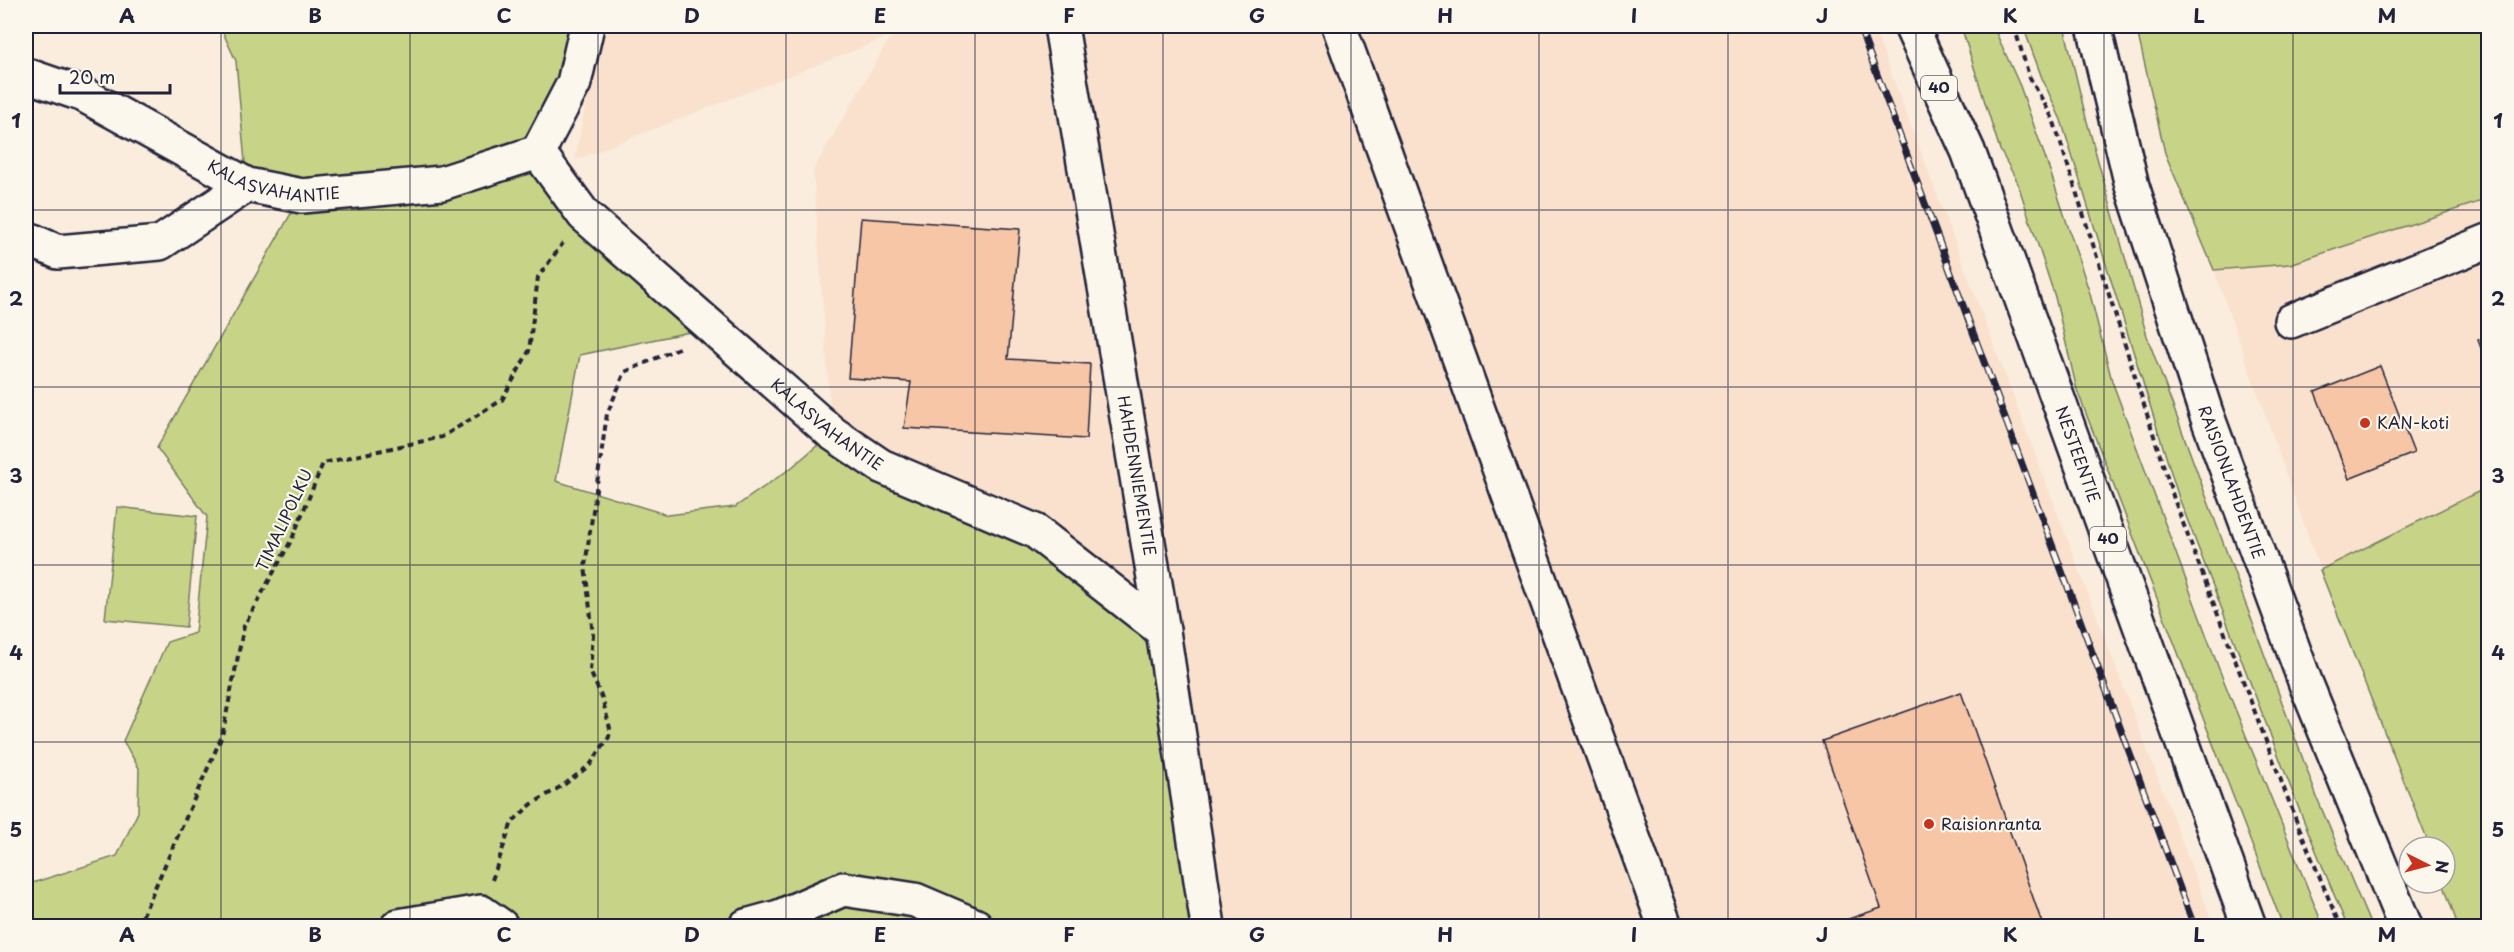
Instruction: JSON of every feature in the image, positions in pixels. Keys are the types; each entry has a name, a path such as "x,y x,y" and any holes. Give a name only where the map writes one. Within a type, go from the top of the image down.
{"street":[{"path":"538,152 574,83 587,26"},
{"name":"HAHDENNIEMENTIE","path":"1061,26 1163,631 1208,927"},
{"path":"1339,26 1665,927"},
{"name":"NESTEENTIE","path":"1911,26 1968,152 2249,927"},
{"name":"NESTEENTIE","path":"1936,26 1968,152"},
{"name":"RAISIONLAHDENTIE","path":"2094,26 2132,186 2206,413 2306,684 2405,927"},
{"name":"KALASVAHANTIE","path":"26,75 84,95 247,185 302,196 442,183 538,152 584,214 714,332 832,433 881,466 1035,531 1163,631"},
{"path":"26,238 58,252 160,243 247,185"},
{"path":"2291,321 2488,241"},
{"path":"746,927 779,917 843,889 915,900 976,927"},
{"path":"398,927 491,920"}],"path":[{"path":"2014,26 2029,76 2053,118 2175,502 2296,820 2340,927"},
{"name":"TIMALIPOLKU","path":"138,927 222,736 244,626 292,539 323,463 442,437 502,400 529,351 538,276 584,214"},
{"path":"491,920 512,822 532,804 565,784 590,765 609,737 610,728 602,698 590,671 593,635 585,566 607,414 625,372 714,332"}],"shaded area":[{"path":"600,26 1873,26 2214,926 1208,926 832,433 813,170 891,36 575,160"},
{"path":"2488,199 2488,487 2320,570 2214,270 2290,264"}],"green space":[{"path":"220,26 573,26 539,152 709,328 580,355 556,481 668,515 735,507 791,468 832,433 1035,531 1163,631 1208,926 26,926 26,885 117,856 138,812 139,768 123,741 167,642 195,633 207,517 157,448 301,196 247,185 236,61"},
{"path":"1961,26 1993,26 2020,86 2090,294 2112,381 2219,669 2323,926 2283,926 2077,390 2055,297 2017,181 2000,150"},
{"path":"2023,26 2064,26 2086,118 2147,336 2318,800 2371,926 2347,926 2301,814 2179,498 2061,120 2042,78"},
{"path":"2136,26 2488,26 2488,199 2290,264 2214,270 2165,153"},
{"path":"2488,487 2488,926 2458,926 2447,895 2457,895 2457,835 2425,835 2320,570"},
{"path":"117,507 197,516 186,627 105,619"}],"building":[{"path":"861,218 1020,229 1008,359 1090,364 1086,439 904,428 911,382 848,378"},
{"path":"2488,336 2488,367 2478,340"},
{"name":"KAN-koti","path":"2380,366 2414,453 2349,479 2315,392"},
{"name":"Raisionranta","path":"1961,692 2043,926 1828,926 1881,908 1822,741"}],"railway":[{"path":"1859,26 2194,926"}],"place":[{"name":"KAN-koti","path":"2365,423"},
{"name":"Raisionranta","path":"1929,824"}]}
